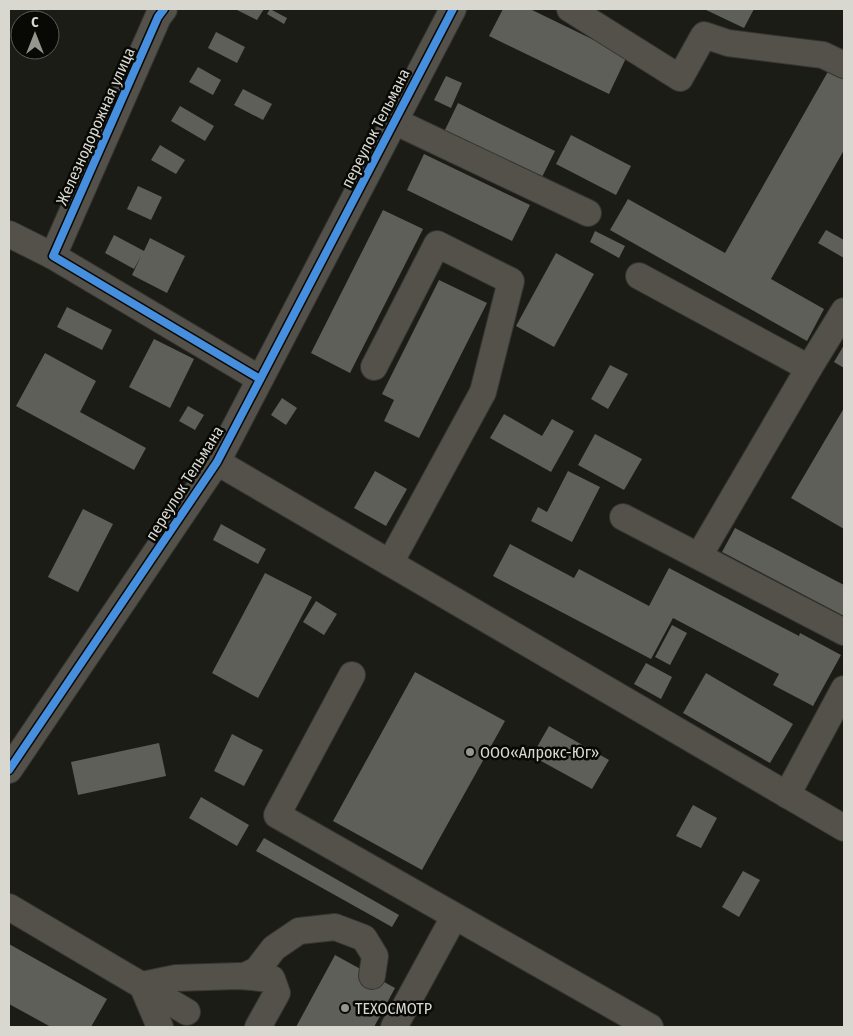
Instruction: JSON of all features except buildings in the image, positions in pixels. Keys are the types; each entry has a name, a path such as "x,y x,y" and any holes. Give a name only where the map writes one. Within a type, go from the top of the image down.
{"street":[{"name":"Железнодорожная улица","path":"53,256 158,17 164,9"},
{"name":"переулок Тельмана","path":"12,760 217,462 453,9"},
{"path":"570,9 680,78 704,35 728,43 823,55 844,65"},
{"path":"394,121 588,213"},
{"path":"9,234 53,256 260,379"},
{"path":"374,367 437,244 511,281 483,392 390,563"},
{"path":"638,276 809,368"},
{"path":"699,556 844,311"},
{"path":"217,462 844,828"},
{"path":"623,517 844,632"},
{"path":"352,675 277,815 650,1027"},
{"path":"788,795 844,689"},
{"path":"9,907 187,1012"},
{"path":"394,1027 454,917"},
{"path":"245,976 257,970 274,948 299,931 335,927 364,938 375,956 372,976"},
{"path":"142,984 176,978 245,976 272,979 277,993 258,1027"},
{"path":"142,984 160,1027"}],"cycle path":[{"path":"164,9 158,17 53,256 260,379"},
{"path":"9,770 217,462 453,9"}],"place":[{"name":"ООО«Алрокс-Юг»","path":"470,752"},
{"name":"ТЕХОСМОТР","path":"345,1008"}]}
